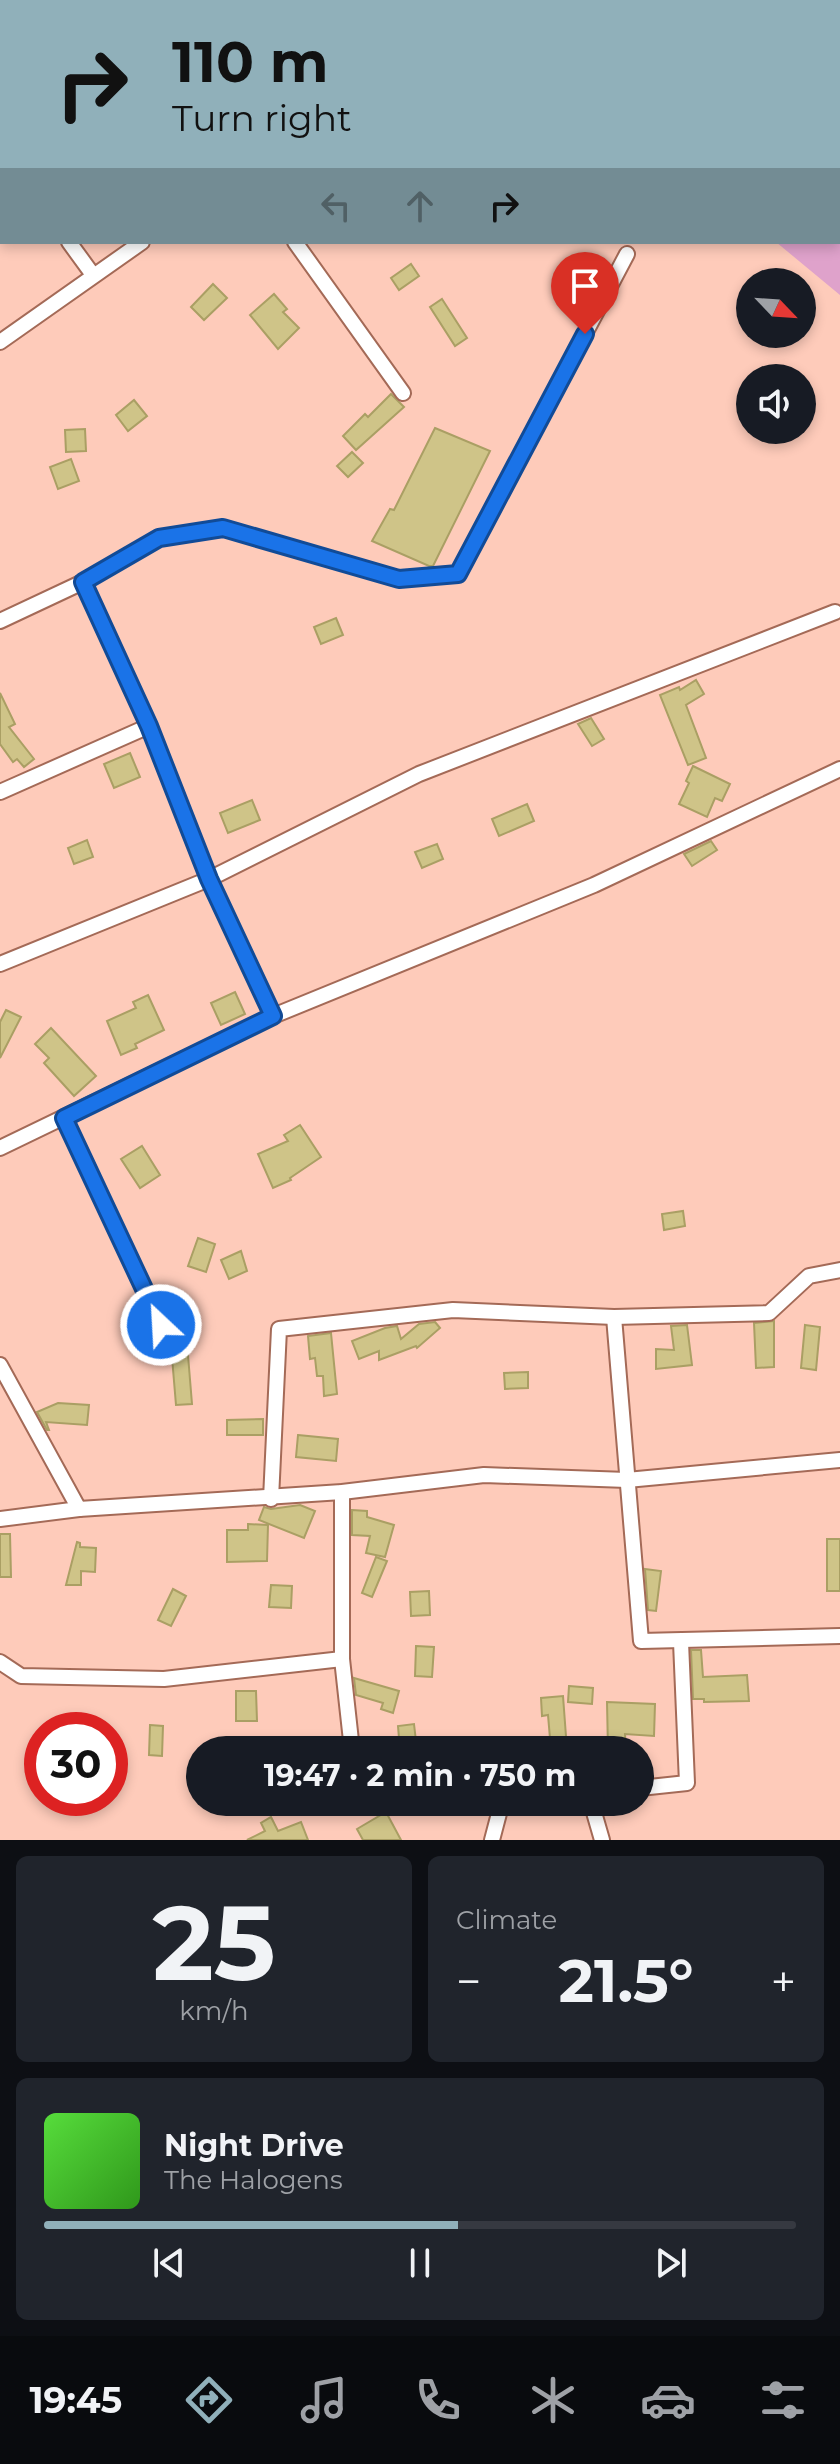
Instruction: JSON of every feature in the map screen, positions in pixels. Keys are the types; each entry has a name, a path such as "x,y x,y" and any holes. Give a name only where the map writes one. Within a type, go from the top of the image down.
{"street":[{"path":"70,244 93,275"},
{"path":"0,342 139,244"},
{"path":"296,244 403,393"},
{"path":"0,621 83,582 159,538 223,528 399,579 458,574 627,254"},
{"path":"83,582 149,726 209,879 273,1016"},
{"path":"0,964 209,879 419,774 835,612"},
{"path":"0,792 149,726"},
{"path":"0,1148 273,1016 594,885 840,769"},
{"path":"64,1118 161,1325"},
{"path":"271,1499 279,1329 453,1310 614,1317 769,1313 809,1276 840,1270"},
{"path":"614,1317 641,1641 840,1636"},
{"path":"0,1365 79,1509"},
{"path":"0,1519 79,1509 271,1499 484,1475 627,1480 840,1460"},
{"path":"342,1492 342,1659 350,1736"},
{"path":"654,1787 687,1783 681,1642"},
{"path":"0,1662 21,1676 164,1679 342,1659"},
{"path":"492,1840 498,1816"},
{"path":"595,1816 602,1840"}],"shaded area":[{"path":"778,244 840,244 840,295 816,275 816,268 807,268"}],"building":[{"path":"411,264 419,276 399,290 391,278"},
{"path":"213,284 227,298 204,320 191,307"},
{"path":"274,294 287,309 283,312 299,328 278,349 250,315"},
{"path":"442,299 467,338 455,346 430,307"},
{"path":"391,394 404,407 356,450 343,436"},
{"path":"134,400 147,416 128,431 116,415"},
{"path":"435,428 490,451 433,566 429,566 372,541 390,509 394,510"},
{"path":"85,429 86,451 66,452 65,430"},
{"path":"352,452 363,463 348,477 337,466"},
{"path":"71,459 79,481 58,489 50,467"},
{"path":"336,618 343,635 321,644 314,627"},
{"path":"696,680 704,694 686,705 706,758 688,765 660,695 679,687 680,690"},
{"path":"0,693 15,724 9,727 34,759 24,767 17,759 13,762 0,744"},
{"path":"591,718 604,739 592,746 578,724"},
{"path":"130,753 140,777 114,788 104,764"},
{"path":"693,766 730,784 722,801 715,798 707,817 679,804"},
{"path":"252,800 260,820 228,833 220,813"},
{"path":"527,804 534,821 499,836 492,819"},
{"path":"87,840 93,857 74,864 68,848"},
{"path":"711,841 717,850 692,866 684,854"},
{"path":"437,844 443,859 422,868 415,852"},
{"path":"235,992 245,1014 221,1025 211,1003"},
{"path":"148,995 164,1030 135,1044 137,1048 121,1055 107,1021 136,1008 133,1002"},
{"path":"6,1010 21,1017 0,1058 0,1022"},
{"path":"51,1028 96,1076 74,1096 44,1063 49,1058 35,1044"},
{"path":"300,1125 321,1157 291,1180 273,1188 258,1154 288,1141 284,1135"},
{"path":"142,1146 160,1175 140,1188 121,1159"},
{"path":"683,1211 685,1226 664,1230 662,1214"},
{"path":"198,1238 215,1244 206,1272 188,1266"},
{"path":"241,1251 247,1271 229,1279 221,1260"},
{"path":"774,1321 774,1367 756,1368 754,1323"},
{"path":"435,1322 440,1328 417,1348 379,1360 379,1351 359,1359 352,1341 397,1326 401,1339 419,1324"},
{"path":"687,1325 692,1365 656,1369 656,1349 674,1350 671,1326"},
{"path":"805,1325 820,1327 816,1370 801,1368"},
{"path":"331,1333 337,1394 324,1396 323,1376 317,1376 315,1358 310,1359 308,1336"},
{"path":"187,1343 192,1404 176,1405 171,1345"},
{"path":"528,1372 528,1388 505,1389 504,1373"},
{"path":"58,1403 89,1405 87,1425 46,1422 47,1430 37,1412"},
{"path":"263,1419 263,1435 227,1435 227,1420"},
{"path":"298,1435 338,1439 336,1461 296,1457"},
{"path":"300,1505 315,1511 304,1538 259,1520 264,1507"},
{"path":"352,1510 367,1511 367,1517 394,1525 385,1557 366,1553 370,1536 352,1535"},
{"path":"248,1524 268,1525 267,1561 227,1562 227,1530 248,1530"},
{"path":"0,1534 10,1534 11,1577 0,1577"},
{"path":"827,1539 840,1539 840,1591 827,1591"},
{"path":"77,1542 80,1547 96,1548 95,1572 81,1571 81,1585 66,1585"},
{"path":"376,1557 387,1561 372,1597 362,1593"},
{"path":"645,1569 661,1571 656,1611 648,1610"},
{"path":"271,1585 292,1586 291,1608 269,1607"},
{"path":"173,1589 186,1596 171,1626 158,1620"},
{"path":"429,1591 430,1615 411,1616 410,1592"},
{"path":"416,1646 434,1647 432,1677 415,1676"},
{"path":"691,1650 701,1650 703,1677 747,1675 749,1701 704,1702 704,1699 693,1699"},
{"path":"354,1678 399,1691 393,1713 381,1709 383,1703 356,1695"},
{"path":"569,1686 593,1688 592,1704 568,1702"},
{"path":"236,1691 256,1691 257,1721 236,1721"},
{"path":"563,1696 566,1736 550,1736 548,1715 542,1716 541,1698"},
{"path":"607,1702 655,1704 654,1736 608,1736"},
{"path":"414,1724 415,1736 399,1736 398,1726"},
{"path":"150,1725 163,1726 162,1756 149,1755"},
{"path":"379,1816 388,1816 401,1840 363,1840 357,1829"},
{"path":"271,1817 278,1831 301,1822 308,1840 247,1840 265,1831 261,1823"}],"route":[{"path":"161,1325 64,1118 273,1016 209,879 149,726 83,582 159,538 223,528 399,579 458,574 585,334"}]}
